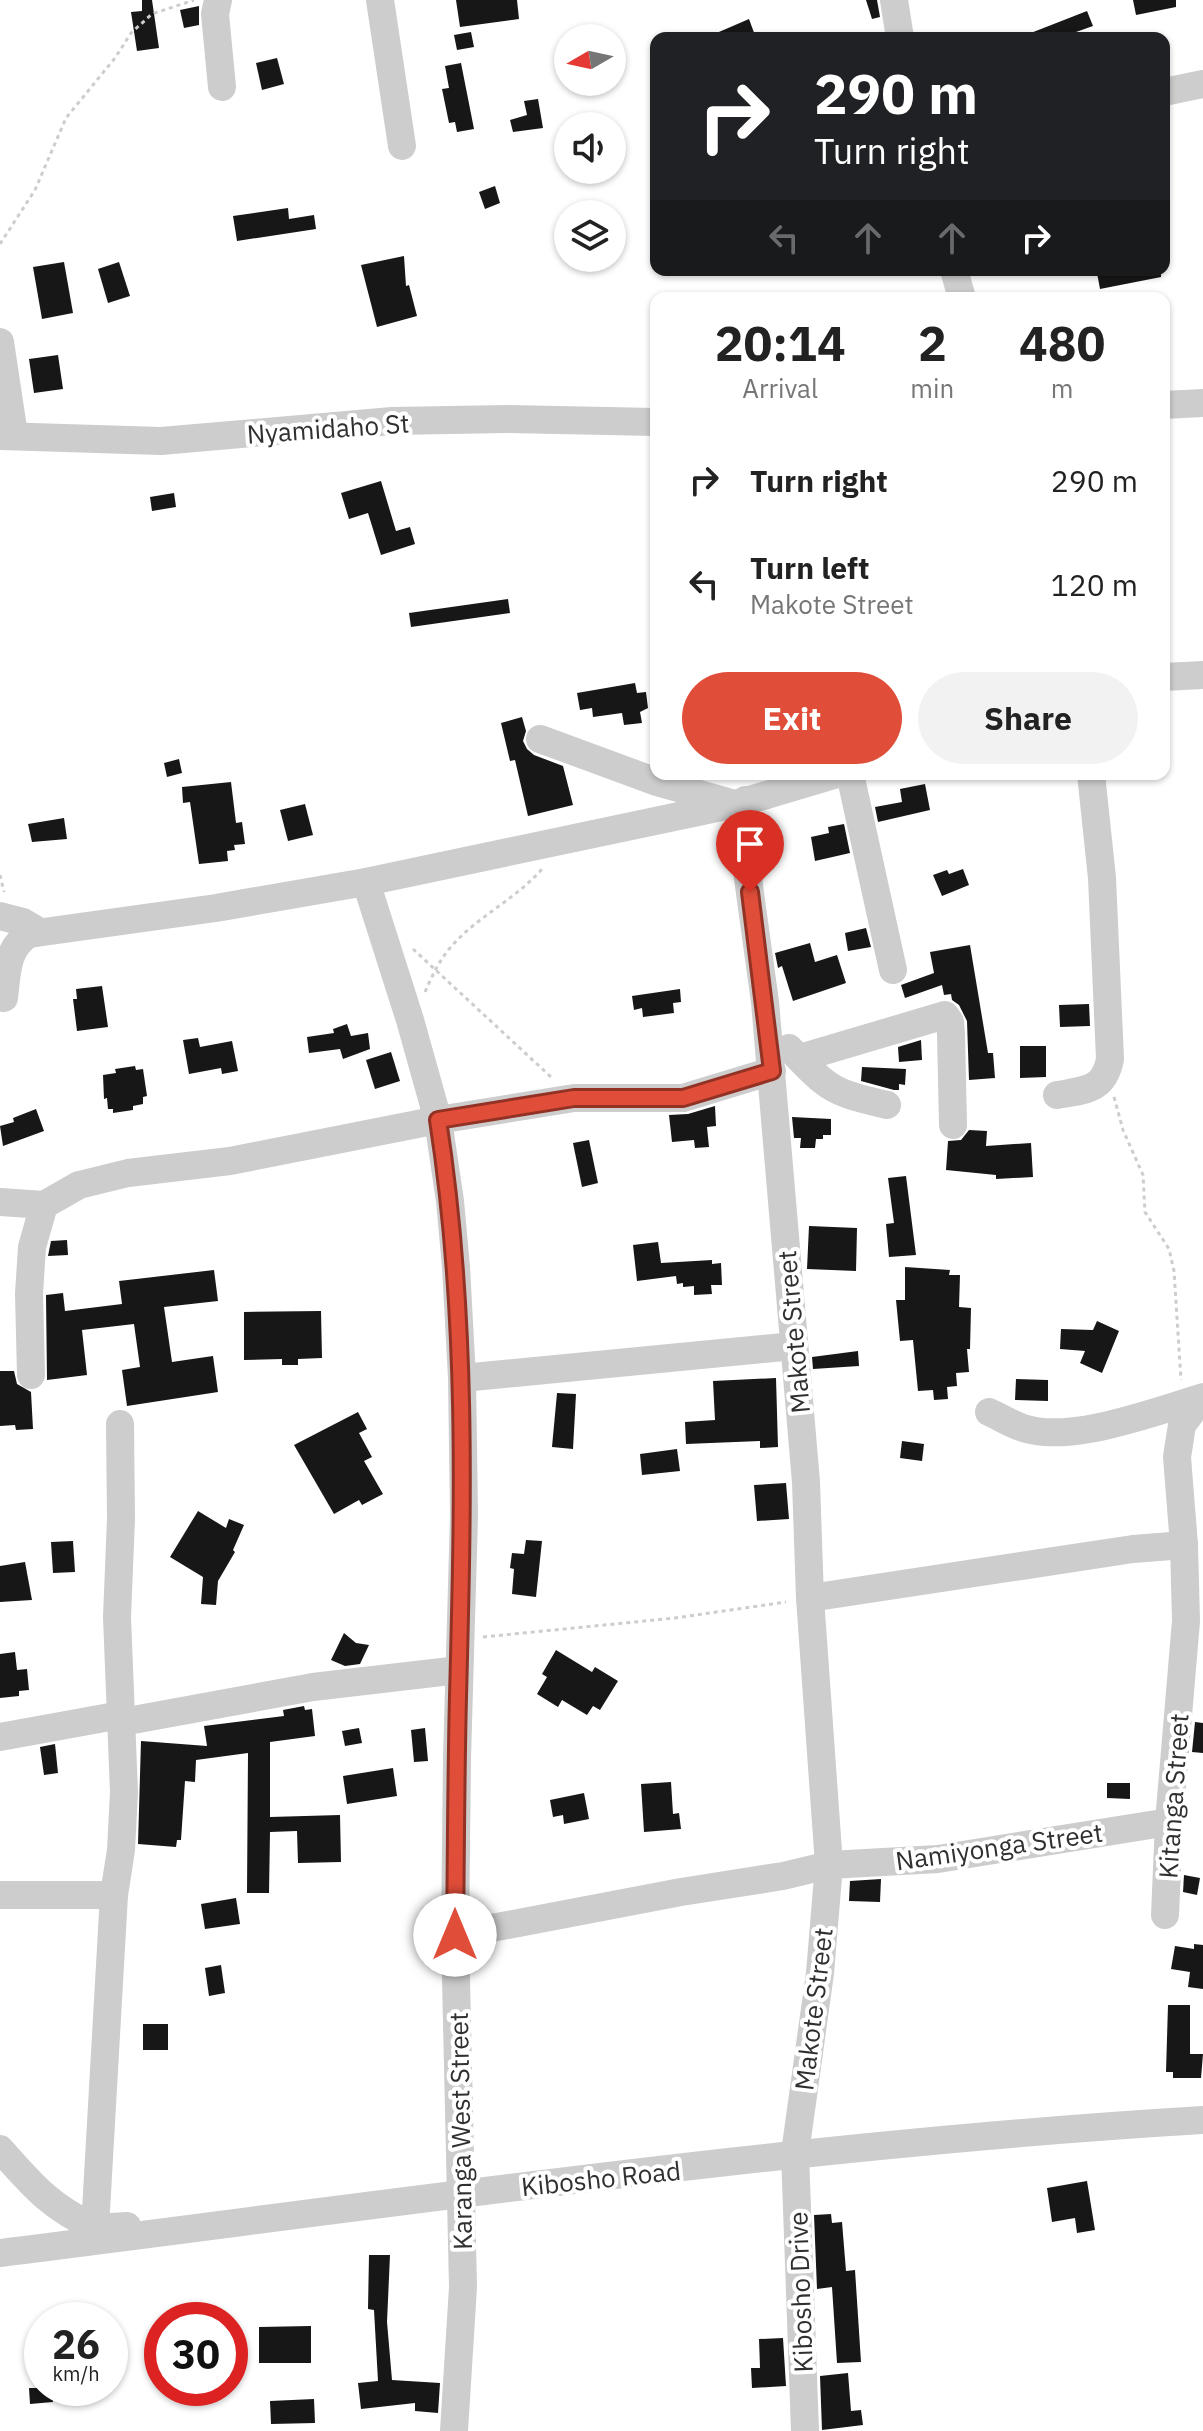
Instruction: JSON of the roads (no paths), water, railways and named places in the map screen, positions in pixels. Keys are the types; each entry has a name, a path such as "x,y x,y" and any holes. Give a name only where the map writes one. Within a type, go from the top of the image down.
{"street":[{"path":"218,0 215,14 222,87"},
{"path":"380,0 402,146"},
{"path":"894,0 899,32"},
{"path":"1170,91 1203,84"},
{"path":"0,342 7,436"},
{"path":"1170,405 1203,403"},
{"name":"Nyamidaho St","path":"7,436 161,441 392,421 650,422"},
{"path":"1170,677 1203,675"},
{"path":"540,739 650,779"},
{"path":"652,780 740,802"},
{"path":"4,998 14,946 29,934 186,913 366,882 565,842 740,802 816,780"},
{"path":"851,780 893,970"},
{"path":"1057,1095 1096,1086 1107,1074 1110,1059 1102,878 1092,780"},
{"name":"Makote Street","path":"740,802 772,1071 806,1482 810,1598 829,1865 820,1973 795,2153"},
{"name":"Karanga West Street","path":"366,882 438,1120 450,1201 462,1378 464,1516 455,1935 463,2287 454,2431"},
{"path":"0,916 23,922 40,932"},
{"path":"800,1058 945,1015 950,1022 951,1034 953,1125"},
{"path":"766,1020 828,1087 842,1094 887,1105"},
{"path":"0,1202 44,1205 79,1185 128,1173 230,1161 438,1120 574,1098 683,1098 772,1071"},
{"path":"31,1375 29,1294 32,1247 44,1205"},
{"path":"462,1378 794,1346"},
{"path":"989,1412 1025,1429 1058,1433 1095,1429 1195,1400"},
{"name":"Kitanga Street","path":"1165,1915 1169,1822 1186,1621 1177,1457 1182,1425 1195,1400"},
{"path":"95,2228 114,1895 121,1850 124,1792 117,1617 121,1519 120,1424"},
{"path":"810,1598 1133,1549 1184,1545"},
{"path":"0,1737 313,1687 459,1670"},
{"name":"Namiyonga Street","path":"829,1865 938,1859 1169,1822"},
{"path":"455,1935 829,1865"},
{"path":"0,1895 114,1895"},
{"name":"Kibosho Road","path":"0,2253 795,2153 1085,2127 1203,2120"},
{"path":"0,2149 49,2202 95,2228 248,2222"},
{"name":"Kibosho Drive","path":"795,2153 805,2431"}]}
